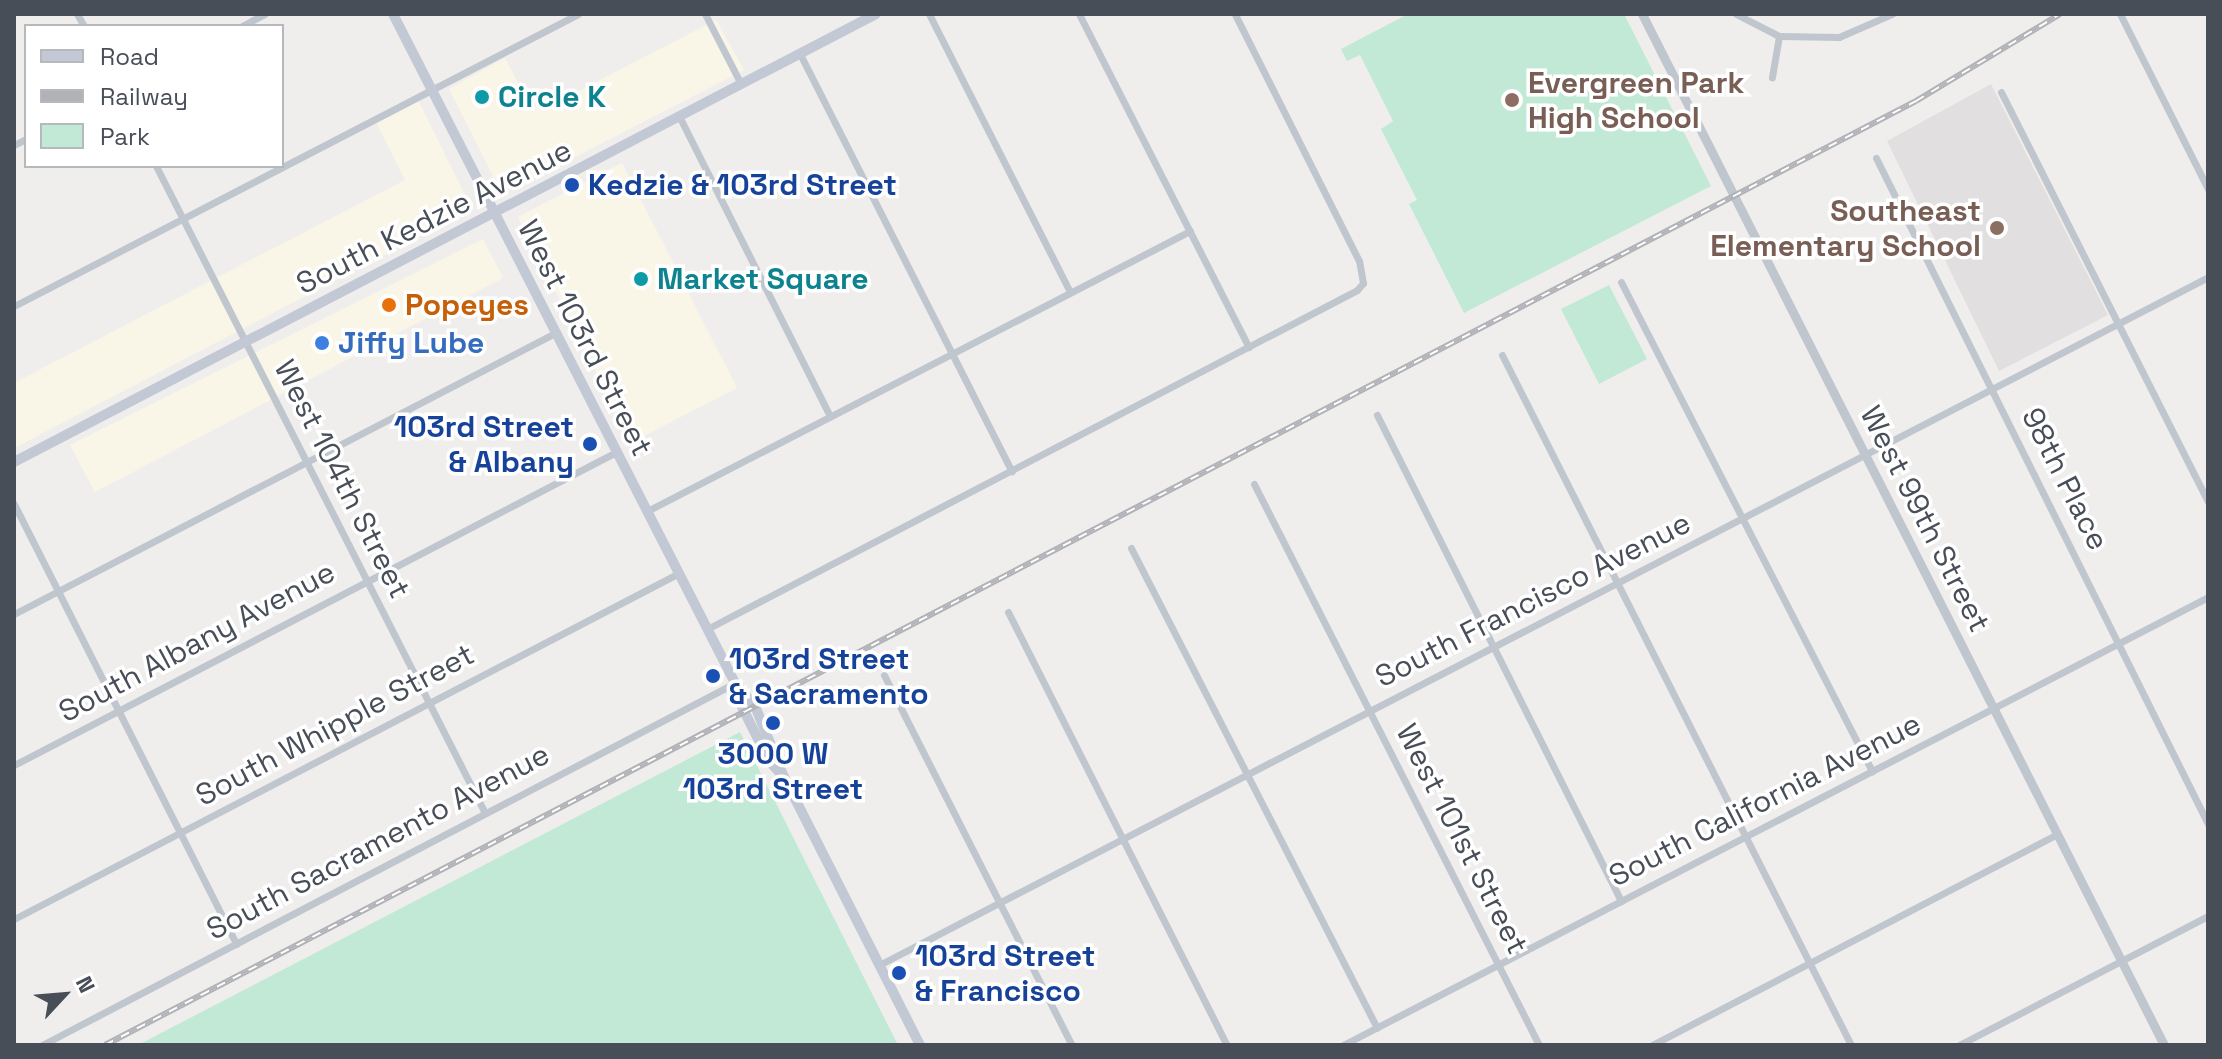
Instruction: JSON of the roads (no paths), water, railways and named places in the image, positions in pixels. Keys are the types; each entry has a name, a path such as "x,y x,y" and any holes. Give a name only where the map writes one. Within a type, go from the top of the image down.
{"main road":[{"name":"West 103rd Street","path":"393,14 735,683 755,706 784,777 920,1045"},
{"name":"South Kedzie Avenue","path":"14,462 876,14"}],"street":[{"path":"246,24 265,14"},
{"path":"284,166 578,14"},
{"path":"705,14 741,84"},
{"path":"929,14 1070,292"},
{"path":"1079,14 1249,347"},
{"path":"707,629 1347,296 1363,283 1359,261 1235,14"},
{"name":"West 99th Street","path":"1642,14 2164,1045"},
{"path":"1736,14 1779,36 1839,37 1892,14"},
{"path":"2120,14 2208,189"},
{"path":"1772,77 1779,36"},
{"path":"800,54 1012,471"},
{"path":"2001,92 2208,502"},
{"path":"679,116 830,416"},
{"name":"98th Place","path":"1876,158 2208,824"},
{"name":"West 104th Street","path":"157,168 485,813"},
{"path":"14,306 279,168"},
{"path":"647,511 1190,231"},
{"name":"South Francisco Avenue","path":"879,965 2208,277"},
{"path":"1621,282 1872,771"},
{"path":"14,614 555,333"},
{"path":"1502,355 1851,1045"},
{"path":"1377,415 1621,901"},
{"name":"South Albany Avenue","path":"14,765 616,452"},
{"name":"West 101st Street","path":"1254,484 1539,1045"},
{"path":"14,504 236,944"},
{"path":"1131,548 1377,1028"},
{"name":"South Whipple Street","path":"14,919 679,573"},
{"name":"South California Avenue","path":"1343,1045 2208,597"},
{"path":"1008,612 1227,1045"},
{"path":"884,675 1072,1045"},
{"name":"South Sacramento Avenue","path":"42,1045 735,683"},
{"path":"1652,1045 2057,834"},
{"path":"1959,1045 2208,916"}],"railway":[{"path":"105,1045 1916,101 2060,14"}],"place":[{"name":"Circle K","path":"482,97"},
{"name":"Evergreen Park High School","path":"1512,100"},
{"name":"Kedzie & 103rd Street","path":"572,185"},
{"name":"Southeast Elementary School","path":"1997,228"},
{"name":"Market Square","path":"641,279"},
{"name":"Popeyes","path":"389,305"},
{"name":"Jiffy Lube","path":"322,343"},
{"name":"103rd Street & Albany","path":"590,444"},
{"name":"103rd Street & Sacramento","path":"713,676"},
{"name":"3000 W 103rd Street","path":"773,723"},
{"name":"103rd Street & Francisco","path":"899,973"}]}
